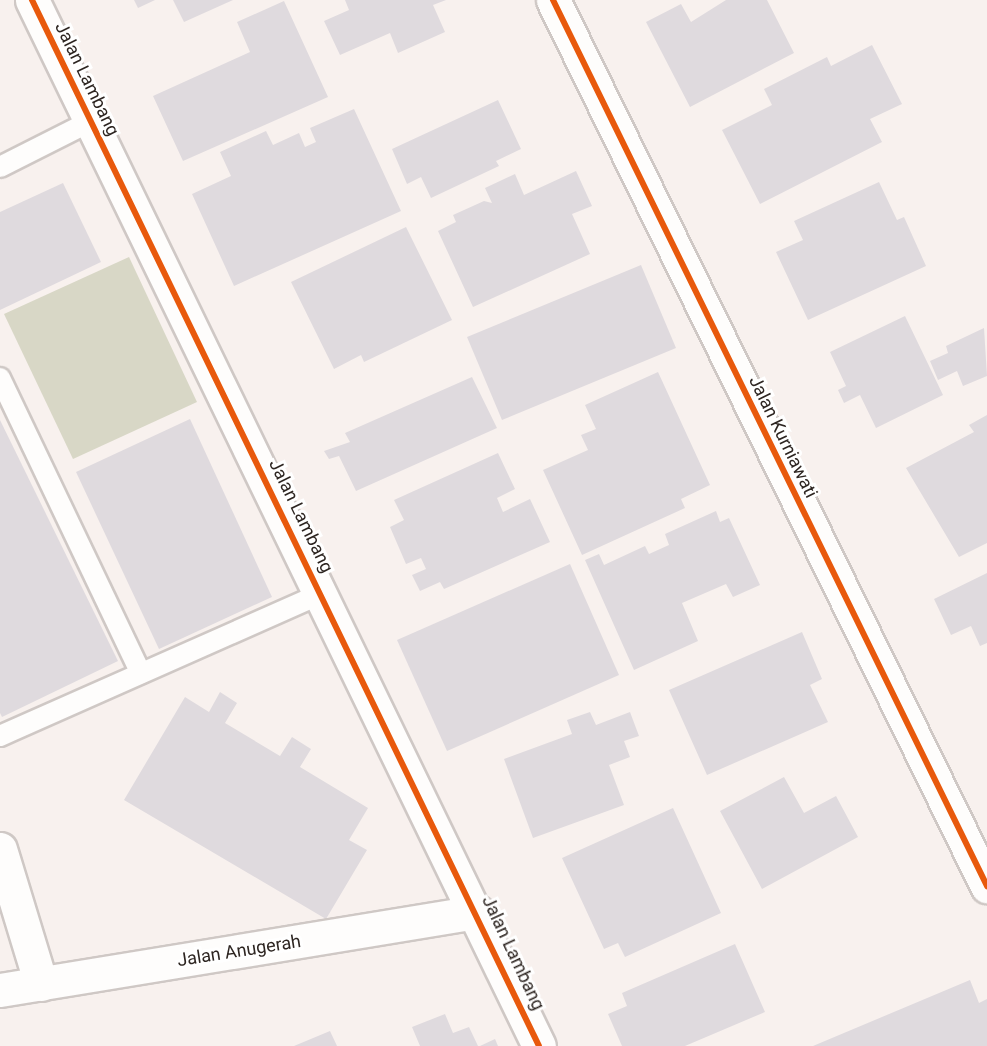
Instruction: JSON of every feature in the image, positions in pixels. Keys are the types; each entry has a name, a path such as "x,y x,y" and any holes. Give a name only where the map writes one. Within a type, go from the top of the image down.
{"street":[{"name":"Jalan Lambang","path":"32,0 478,912 539,1046"},
{"name":"Jalan Kurniawati","path":"553,0 987,886"},
{"path":"0,849 41,984"},
{"name":"Jalan Anugerah","path":"0,990 478,912"}],"lane":[{"path":"0,167 91,121"},
{"path":"0,378 141,673"},
{"path":"0,736 322,593"}],"green space":[{"path":"129,257 197,402 73,459 4,314"}],"building":[{"path":"134,0 155,0 138,8"},
{"path":"173,0 233,0 184,22"},
{"path":"345,0 446,0 433,5 445,32 398,53 390,33 340,55 324,21 349,10"},
{"path":"726,0 767,0 794,53 690,107 646,22 681,4 691,22"},
{"path":"284,1 328,97 183,161 153,96 250,52 237,22"},
{"path":"872,45 902,104 870,119 882,142 760,204 722,130 772,105 764,89 827,57 831,66"},
{"path":"498,100 521,149 496,161 499,166 431,198 421,177 407,184 392,149"},
{"path":"354,109 401,211 234,286 192,194 231,176 220,152 266,131 273,145 299,133 305,147 316,142 310,128"},
{"path":"576,171 592,206 572,214 590,254 473,307 438,231 456,222 453,215 484,201 492,203 485,188 515,174 524,195"},
{"path":"879,182 897,220 904,217 926,266 808,320 776,252 803,240 794,221"},
{"path":"63,183 101,262 0,310 0,212"},
{"path":"406,227 452,320 364,362 361,355 334,369 291,282"},
{"path":"641,265 676,348 502,420 467,337"},
{"path":"905,316 943,395 876,428 860,395 844,403 838,390 846,386 830,352"},
{"path":"984,328 987,376 963,386 957,371 938,380 930,361 948,353 946,346"},
{"path":"658,372 710,485 681,499 685,508 582,555 543,470 588,450 581,435 596,429 585,405"},
{"path":"472,377 497,428 356,491 339,456 329,459 324,451 350,442 345,433"},
{"path":"987,415 987,543 959,557 906,468 974,432 969,425"},
{"path":"190,419 272,597 159,649 76,472"},
{"path":"0,420 118,661 2,717 0,713"},
{"path":"498,453 515,489 497,498 503,512 530,499 550,542 444,589 440,582 420,591 412,575 426,569 421,558 406,564 390,527 404,520 394,500"},
{"path":"716,511 720,522 729,518 760,585 733,597 726,584 682,603 698,641 634,670 585,560 599,554 604,565 645,546 649,554 669,545 665,534"},
{"path":"570,564 619,675 447,751 397,640"},
{"path":"987,573 987,643 980,646 971,626 951,635 934,599"},
{"path":"802,632 822,679 810,685 828,722 707,775 669,690"},
{"path":"220,692 237,703 225,723 280,756 292,737 311,749 300,767 368,808 349,840 367,850 326,919 124,800 185,697 209,712"},
{"path":"590,712 596,725 630,712 639,736 624,741 630,757 609,765 624,805 533,838 504,759 572,734 567,720"},
{"path":"784,777 804,813 836,796 858,837 762,889 720,811"},
{"path":"673,808 721,913 625,957 618,943 604,949 562,858"},
{"path":"735,944 765,1012 685,1046 622,1046 608,1014 627,1006 622,993"},
{"path":"970,980 979,1003 987,999 987,1046 813,1046"},
{"path":"445,1014 453,1033 469,1027 478,1046 420,1046 412,1027"},
{"path":"330,1031 337,1046 294,1046"},
{"path":"495,1039 498,1046 480,1046"}],"cycle path":[{"path":"32,0 539,1046"},
{"path":"553,0 987,886"}]}
